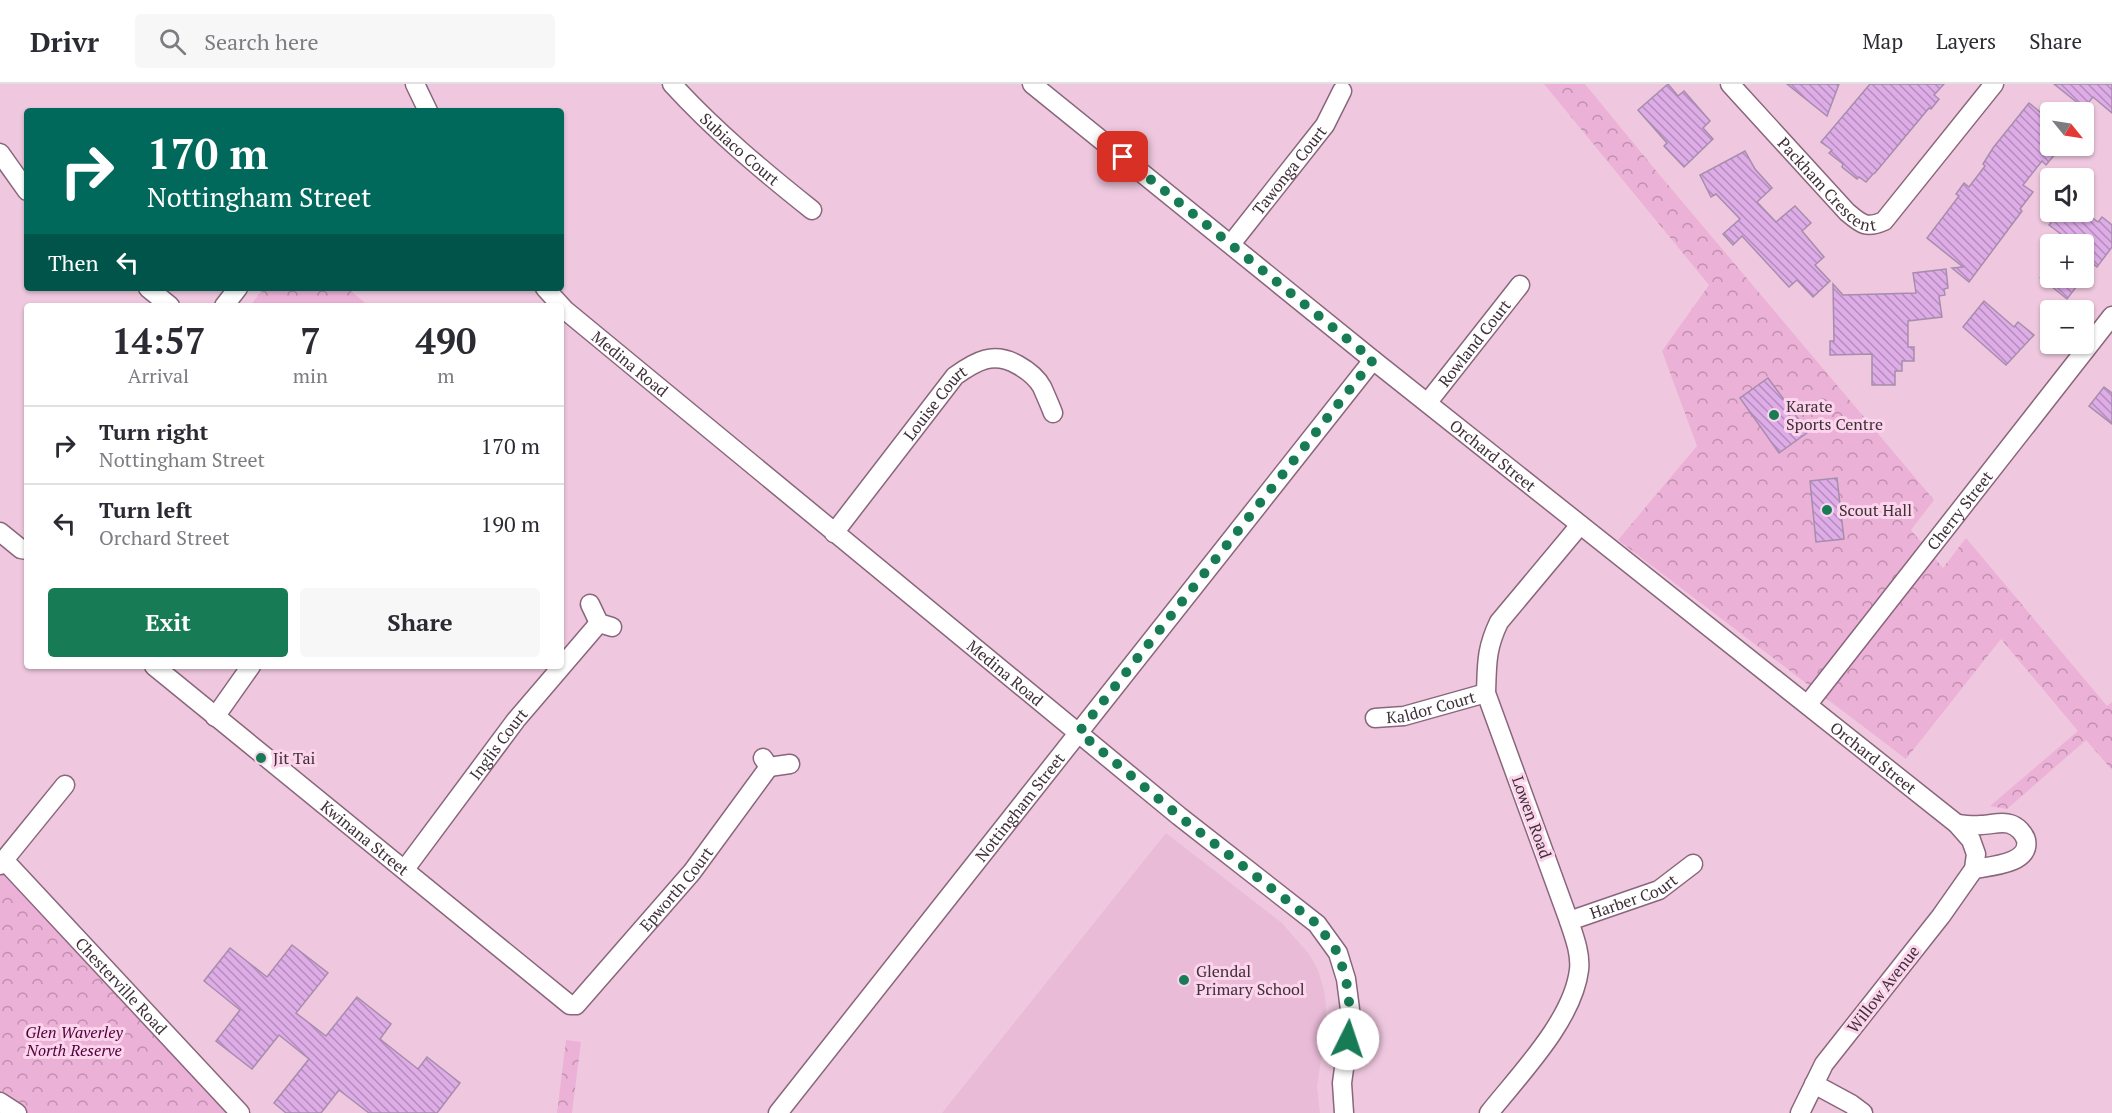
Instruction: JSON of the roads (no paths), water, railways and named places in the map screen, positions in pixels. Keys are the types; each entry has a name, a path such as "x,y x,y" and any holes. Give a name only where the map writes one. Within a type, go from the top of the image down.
{"street":[{"name":"Subiaco Court","path":"672,84 705,120 751,161 813,210"},
{"name":"Orchard Street","path":"1032,84 1373,360 1957,824 1971,840 1976,854 1974,869"},
{"name":"Packham Crescent","path":"1730,84 1847,212 1861,224 1873,226 1884,221 1994,84"},
{"path":"422,86 427,108"},
{"name":"Tawonga Court","path":"1231,244 1325,125 1342,91"},
{"path":"0,153 24,187"},
{"name":"Rowland Court","path":"1428,402 1520,285"},
{"path":"152,291 166,303"},
{"path":"226,303 236,291"},
{"name":"Medina Road","path":"548,291 559,303"},
{"name":"Medina Road","path":"564,308 1179,816 1317,924 1338,953 1346,979 1351,1017 1342,1083 1344,1113"},
{"name":"Cherry Street","path":"1808,704 2112,316"},
{"name":"Louise Court","path":"834,533 955,376 972,364 990,358 1007,359 1026,370 1041,385 1053,413"},
{"name":"Nottingham Street","path":"778,1113 1373,360"},
{"name":"Lowen Road","path":"1489,1113 1561,1022 1574,993 1580,968 1569,921 1486,693 1487,656 1490,640 1499,622 1580,525"},
{"path":"0,532 24,550"},
{"name":"Inglis Court","path":"405,869 516,720 606,625 590,604"},
{"name":"Kwinana Street","path":"158,669 570,1005 576,1005"},
{"path":"215,717 249,669"},
{"name":"Kaldor Court","path":"1375,718 1404,716 1486,693"},
{"name":"Epworth Court","path":"576,1005 692,872 766,763 790,764"},
{"path":"2,862 65,785"},
{"path":"1957,824 1980,826 2008,823 2020,830 2025,838 2026,848 2021,857 1974,869"},
{"name":"Chesterville Road","path":"2,862 240,1113"},
{"name":"Harber Court","path":"1569,921 1659,890 1693,864"},
{"name":"Willow Avenue","path":"1800,1113 1824,1064 1941,916 1974,869"},
{"path":"1814,1084 1863,1113"},
{"path":"0,1102 17,1113"}],"place":[{"name":"Karate Sports Centre","path":"1774,415"},
{"name":"Scout Hall","path":"1827,510"},
{"name":"Jit Tai","path":"261,758"},
{"name":"Glendal Primary School","path":"1184,980"}],"park label":[{"name":"Glen Waverley North Reserve","path":"74,1041"}]}
